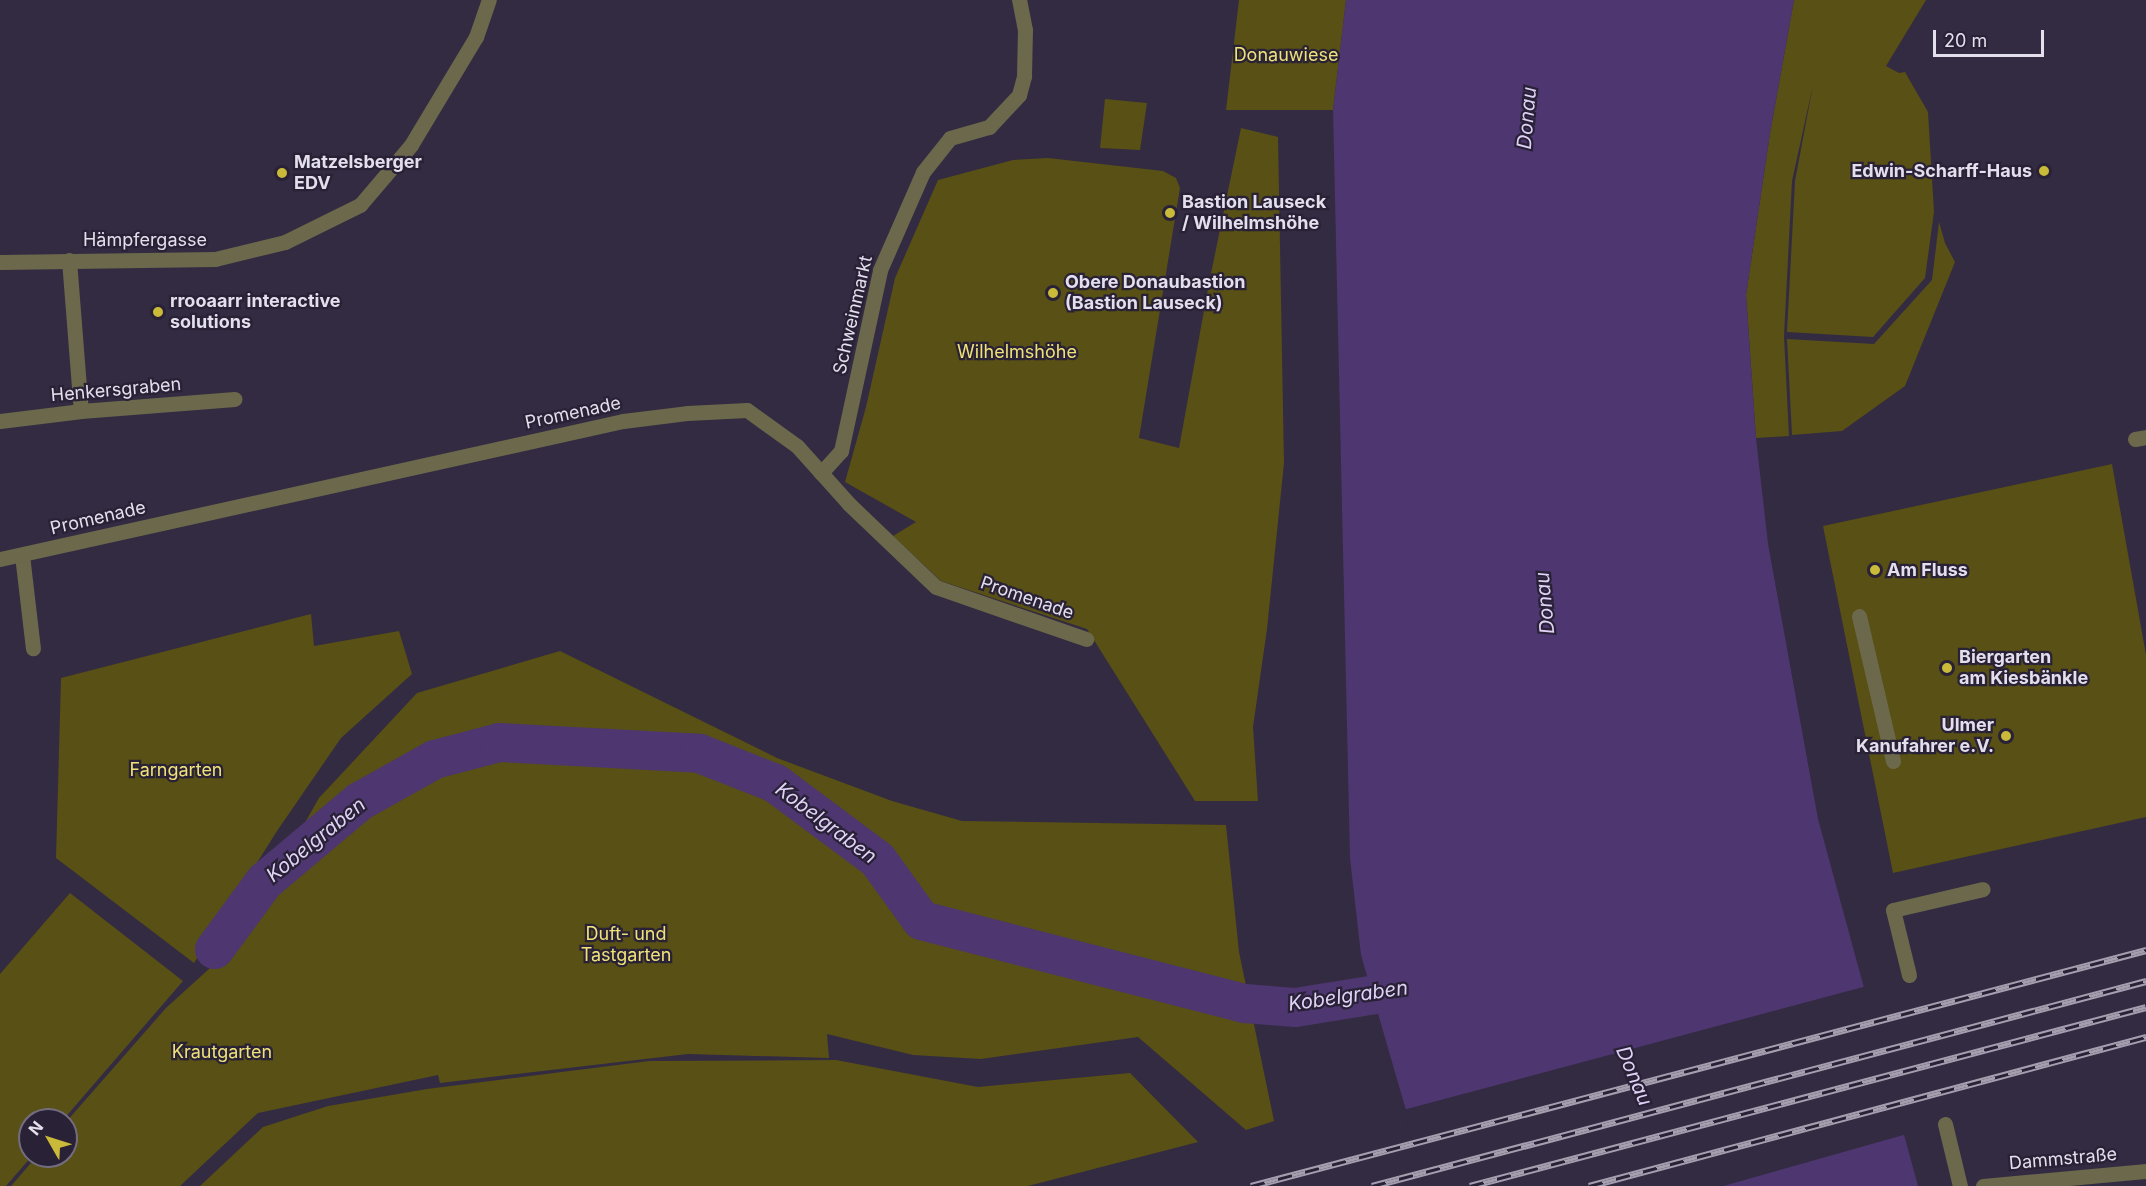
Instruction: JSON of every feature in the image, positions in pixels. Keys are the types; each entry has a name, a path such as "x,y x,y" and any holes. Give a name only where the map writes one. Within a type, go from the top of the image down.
{"street":[{"name":"Hämpfergasse","path":"0,262 215,259 285,242 360,205 411,145 476,37 489,0"},
{"name":"Schweinmarkt","path":"821,473 841,451 880,270 923,172 950,138 989,127 1019,95 1024,76 1025,30 1018,0"},
{"path":"69,260 81,411"},
{"name":"Henkersgraben","path":"0,421 81,411 235,399"},
{"name":"Promenade","path":"0,559 623,421 687,413 747,410 797,446 821,473 936,587 1086,639"},
{"path":"22,555 33,648"},
{"path":"1859,616 1893,761"},
{"path":"1909,975 1893,910 1983,889"},
{"path":"1945,1124 1960,1186"},
{"name":"Dammstraße","path":"1983,1186 2146,1171"}],"green space":[{"name":"Donauwiese","path":"1239,0 1346,0 1333,110 1226,110"},
{"path":"1794,0 1926,0 1886,66 1899,73 1905,72 1928,112 1934,212 1925,278 1873,337 1787,332 1795,181 1813,85 1792,181 1784,336 1789,436 1756,438 1746,295 1770,133"},
{"path":"1105,99 1147,103 1140,150 1100,148"},
{"name":"Wilhelmshöhe","path":"1241,128 1278,137 1284,463 1267,629 1253,727 1258,801 1195,801 1087,629 941,581 893,536 916,522 845,482 866,407 895,278 938,180 1013,160 1048,158 1163,171 1176,178 1180,188 1139,438 1179,448 1209,283"},
{"path":"1939,222 1945,243 1955,262 1905,386 1842,431 1792,435 1787,339 1874,344 1932,280"},
{"name":"Ulmer Kanufahrer e.V.","path":"2112,464 2146,655 2146,817 1893,873 1823,526"},
{"name":"Farngarten","path":"311,614 314,646 399,631 412,674 341,738 277,831 194,963 56,858 61,678"},
{"path":"560,651 777,758 892,801 962,821 1226,825 1239,952 1274,1121 1246,1130 1138,1037 981,1059 913,1055 827,1034 829,1058 688,1054 440,1083 438,1075 258,1113 180,1186 11,1186 27,1168 78,1168 78,1108 166,1008 221,958 274,877 319,798 417,693"},
{"path":"70,893 183,981 73,1108 18,1108 18,1168 22,1168 6,1186 0,1186 0,974"},
{"path":"836,1060 978,1087 1130,1073 1198,1142 1028,1186 200,1186 263,1127 328,1106 427,1089 649,1061"}],"water":[{"name":"Donau","path":"1346,0 1794,0 1770,133 1746,295 1756,438 1768,544 1818,819 1918,1186 1428,1186 1361,955 1350,858 1333,110"}],"pier":[{"path":"1867,986 1907,1134 1723,1186 1425,1186 1403,1110"}],"waterway":[{"name":"Kobelgraben","path":"214,949 264,881 359,801 434,759 499,742 699,753 775,783 877,859 921,920 1244,1003 1295,1007 1425,986"}],"railway":[{"path":"1251,1186 2146,950"},
{"path":"1372,1186 2146,981"},
{"path":"1470,1186 2146,1007"},
{"path":"1589,1186 2146,1037"}],"place":[{"name":"Edwin-Scharff-Haus","path":"2044,171"},
{"name":"Matzelsberger EDV","path":"282,173"},
{"name":"Bastion Lauseck / Wilhelmshöhe","path":"1170,213"},
{"name":"Obere Donaubastion (Bastion Lauseck)","path":"1053,293"},
{"name":"rrooaarr interactive solutions","path":"158,312"},
{"name":"Am Fluss","path":"1875,570"},
{"name":"Biergarten am Kiesbänkle","path":"1947,668"},
{"name":"Ulmer Kanufahrer e.V.","path":"2006,736"}],"park label":[{"name":"Duft- und Tastgarten","path":"626,945"},
{"name":"Krautgarten","path":"222,1052"}]}
